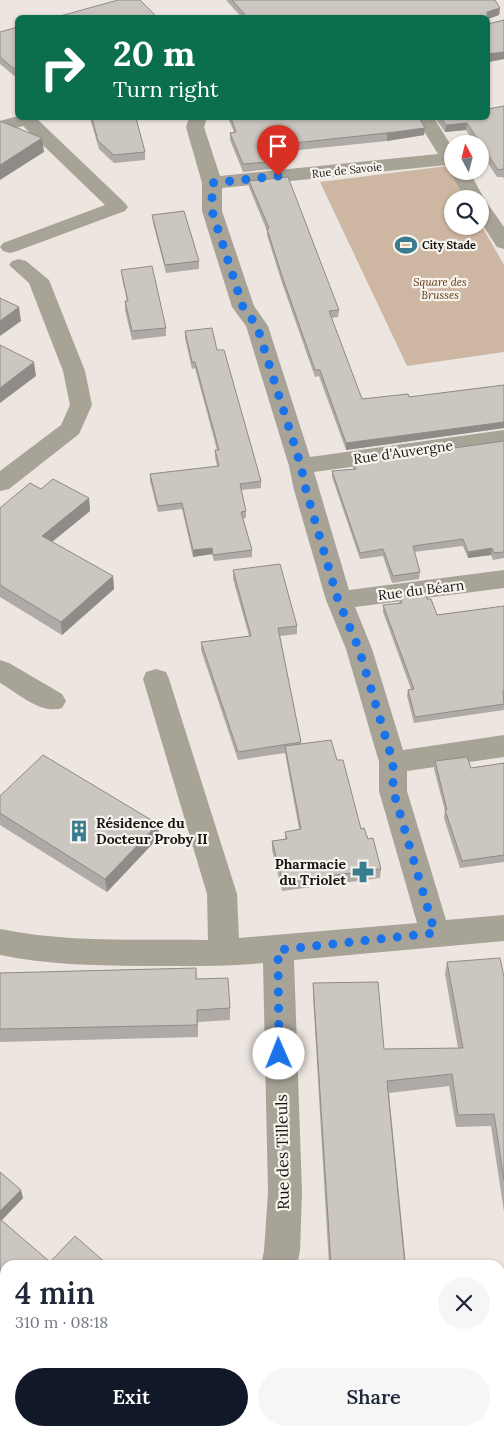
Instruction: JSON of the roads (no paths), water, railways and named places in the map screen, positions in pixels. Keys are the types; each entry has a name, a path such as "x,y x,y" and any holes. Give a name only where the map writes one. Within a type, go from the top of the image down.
{"street":[{"path":"0,127 27,120 118,207 8,258 38,280 74,371 81,405 71,429 0,483"},
{"path":"197,120 195,127 212,183 212,211 243,307 257,326 301,466 306,490 338,600 359,649 393,762 393,790 435,933"},
{"path":"426,120 444,148"},
{"name":"Rue de Savoie","path":"212,183 444,165"},
{"path":"489,219 504,243"},
{"name":"Rue d'Auvergne","path":"301,466 504,438"},
{"name":"Rue du Béarn","path":"338,600 504,579"},
{"path":"0,670 52,701"},
{"path":"156,679 222,894 224,953"},
{"path":"393,762 504,746"},
{"path":"0,942 33,948 89,952 224,953 278,950 435,933 504,928"},
{"name":"Rue des Tilleuls","path":"278,950 284,1192 280,1260"}],"place":[{"name":"City Stade","path":"406,245"},
{"name":"Résidence du Docteur Proby II","path":"79,831"},
{"name":"Pharmacie du Triolet","path":"363,872"}],"park label":[{"name":"Square des Brusses","path":"440,288"}]}
